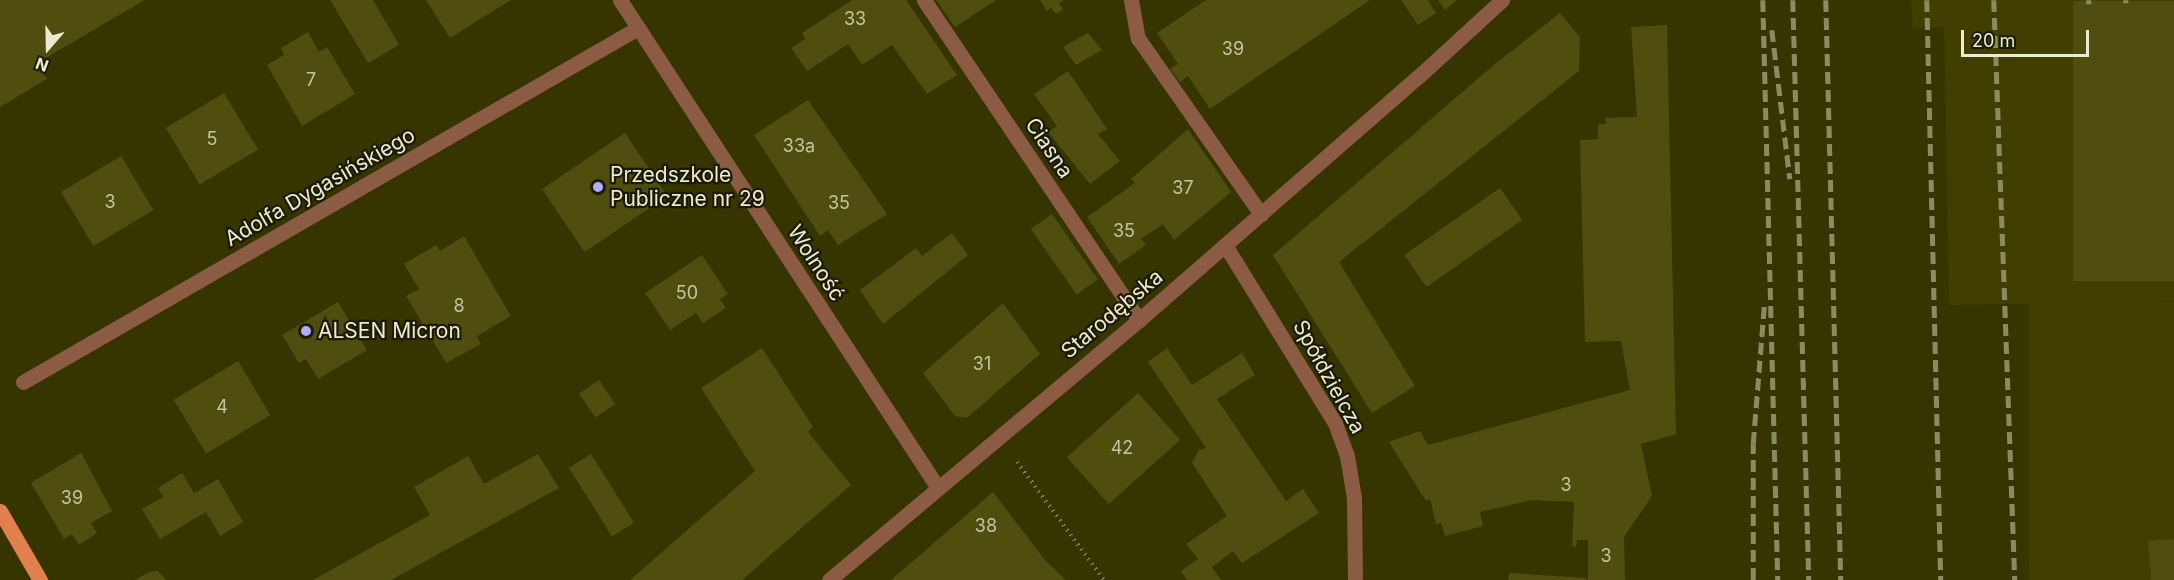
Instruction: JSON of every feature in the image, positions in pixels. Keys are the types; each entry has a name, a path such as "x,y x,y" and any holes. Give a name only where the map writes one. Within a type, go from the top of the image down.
{"main road":[{"path":"0,511 40,580"}],"street":[{"name":"Wolność","path":"620,0 938,488"},
{"name":"Ciasna","path":"924,0 1138,320"},
{"path":"1131,0 1138,38 1261,214"},
{"name":"Starodębska","path":"830,580 1261,214 1502,0"},
{"name":"Adolfa Dygasińskiego","path":"23,382 638,28"},
{"name":"Spółdzielcza","path":"1225,245 1335,423 1347,456 1354,498 1355,580"}],"path":[{"path":"998,437 1104,580"}],"shaded area":[{"path":"1911,0 2174,0 2174,301 1949,305 1944,27 1913,28"},
{"path":"2029,302 2174,302 2174,580 2029,580"}],"building":[{"path":"0,0 145,0 37,63 47,79 0,107"},
{"path":"330,0 373,0 399,45 368,63"},
{"path":"426,0 511,0 450,38"},
{"path":"852,0 906,0 957,75 927,94 892,45 862,65 848,44 807,71 791,48 805,39 802,33"},
{"path":"936,0 996,0 955,27"},
{"path":"1040,0 1064,0 1059,3 1063,10 1056,14 1051,8 1047,11"},
{"path":"1206,0 1370,0 1210,109 1188,76 1180,82 1170,69 1178,64 1157,33"},
{"path":"1401,0 1428,0 1436,13 1418,25"},
{"path":"1438,0 1457,0 1445,10"},
{"path":"2073,1 2174,1 2174,281 2073,281"},
{"path":"1560,13 1580,37 1579,71 1339,262 1415,386 1372,413 1273,255 1495,64"},
{"path":"1667,25 1676,434 1641,444 1652,496 1624,537 1625,580 1588,580 1588,540 1577,540 1576,547 1572,546 1574,502 1532,500 1480,512 1483,526 1445,536 1441,523 1436,524 1430,499 1426,501 1389,442 1420,431 1428,445 1630,390 1621,341 1585,342 1580,140 1598,139 1598,124 1606,124 1605,118 1637,117 1631,27"},
{"path":"308,32 319,52 327,47 355,94 302,126 267,65 284,55 281,48"},
{"path":"1088,33 1102,50 1076,65 1063,47"},
{"path":"1068,71 1107,129 1098,134 1120,161 1090,184 1048,132 1057,126 1034,94"},
{"path":"224,93 258,150 200,185 166,128"},
{"path":"808,100 887,214 838,245 828,230 820,236 754,135"},
{"path":"1188,129 1231,192 1174,240 1163,224 1141,239 1146,245 1119,264 1087,217 1135,183 1131,179"},
{"path":"625,133 667,196 585,252 542,189"},
{"path":"121,156 153,210 93,246 61,192"},
{"path":"1500,188 1522,220 1427,287 1404,255"},
{"path":"1052,214 1098,280 1077,294 1031,229"},
{"path":"952,233 968,255 883,324 860,290 916,248 922,256"},
{"path":"464,236 511,316 477,336 481,344 446,363 406,296 419,289 404,264 436,245 440,251"},
{"path":"702,255 728,294 720,299 726,308 703,323 696,313 670,330 645,293"},
{"path":"338,302 367,350 318,379 306,359 299,363 282,335"},
{"path":"1003,303 1040,354 967,418 955,416 923,373"},
{"path":"762,348 813,427 808,432 851,485 742,580 630,580 755,471 701,388"},
{"path":"1167,348 1192,385 1242,353 1255,375 1217,399 1286,501 1303,489 1319,513 1242,563 1233,551 1212,567 1221,580 1187,580 1181,571 1198,559 1186,544 1227,516 1192,463 1199,450 1206,448 1148,362"},
{"path":"238,361 270,415 206,454 174,400"},
{"path":"599,380 615,404 595,417 579,393"},
{"path":"1138,393 1180,440 1109,504 1067,457"},
{"path":"81,453 112,511 91,523 97,533 79,545 72,534 64,539 31,483"},
{"path":"538,454 559,488 391,580 313,580 430,515 414,487 468,456 484,484"},
{"path":"591,454 634,523 612,536 569,468"},
{"path":"182,473 194,493 218,479 243,522 220,536 206,512 160,539 142,509 163,497 158,488"},
{"path":"993,492 1045,560 1066,580 891,580"},
{"path":"2174,539 2174,580 2151,580 2148,541"},
{"path":"158,571 166,580 135,580 149,572"},
{"path":"1509,573 1586,578 1586,580 1508,580"}],"railway":[{"path":"1763,0 1778,580"},
{"path":"1793,0 1809,580"},
{"path":"1826,0 1841,580"},
{"path":"1927,0 1941,580"},
{"path":"1994,0 2015,580"},
{"path":"1772,30 1790,179"},
{"path":"1753,580 1753,444 1764,306"}],"place":[{"name":"Przedszkole Publiczne nr 29","path":"598,187"},
{"name":"ALSEN Micron","path":"306,331"}]}
